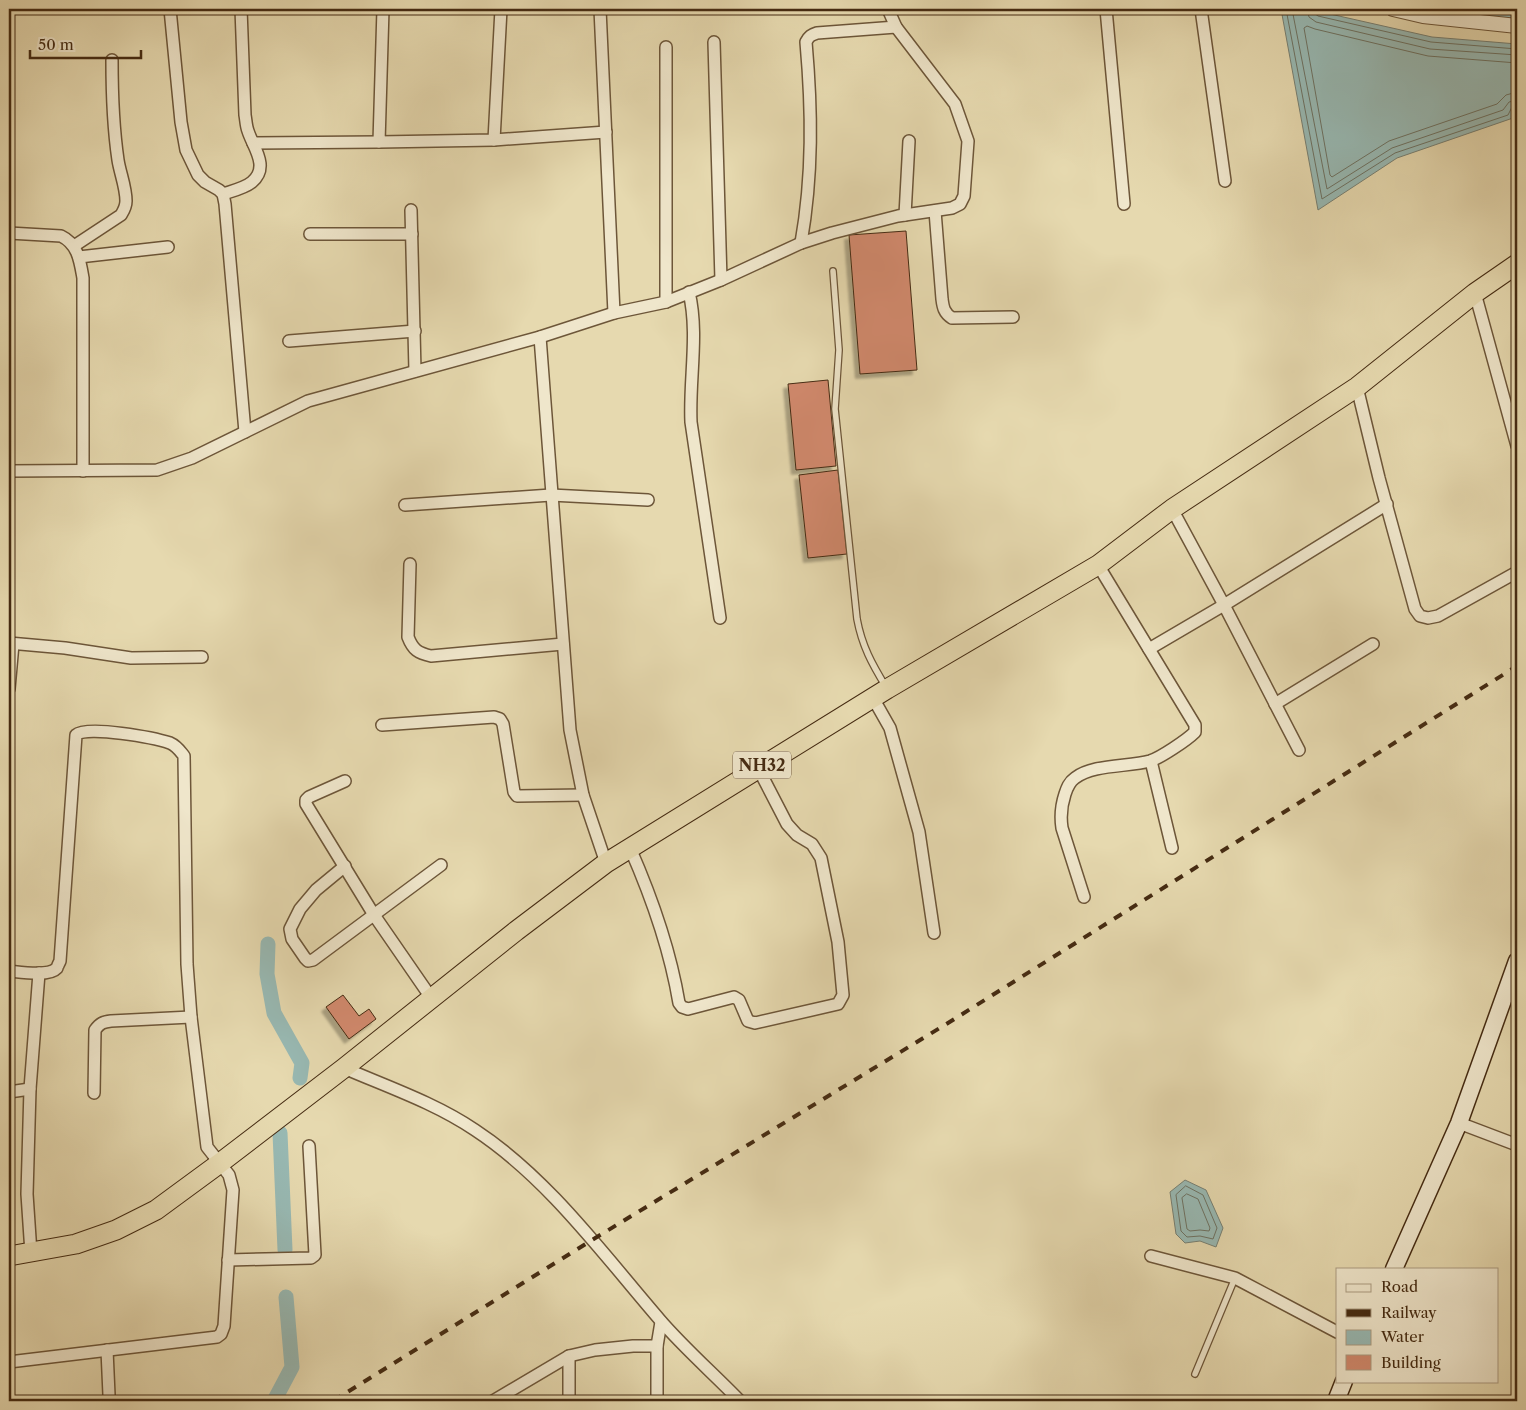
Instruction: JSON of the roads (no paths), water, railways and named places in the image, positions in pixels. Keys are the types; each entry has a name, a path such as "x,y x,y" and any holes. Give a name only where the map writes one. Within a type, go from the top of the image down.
{"highway":[{"name":"NH32","path":"9,1256 76,1244 116,1230 156,1210 344,1068 516,931 606,863 880,693 1098,565 1172,509 1357,387 1476,293 1517,264"}],"main road":[{"path":"1394,1268 1459,1123 1517,962"},
{"path":"1336,1401 1344,1382"}],"street":[{"path":"170,9 181,122 186,150 198,175 223,194 225,204 245,432"},
{"path":"223,194 251,183 257,177 260,168 260,157 247,130 245,115 242,9"},
{"path":"379,142 383,9"},
{"path":"494,140 501,9"},
{"path":"600,9 614,313"},
{"path":"9,471 157,470 192,458 308,401 540,337 614,313 666,302 722,280 801,243 832,233 905,215 952,208 960,204 964,196 968,141 956,104 896,27 888,9"},
{"path":"1106,9 1124,204"},
{"path":"1201,9 1225,181"},
{"path":"1393,9 1517,26"},
{"path":"801,243 807,207 810,170 811,95 806,42 812,34 817,33 896,27"},
{"path":"714,42 722,280"},
{"path":"666,46 666,302"},
{"path":"74,246 121,215 125,209 126,202 113,126 112,60"},
{"path":"253,143 494,140 606,132"},
{"path":"905,215 910,142"},
{"path":"411,210 415,371"},
{"path":"935,211 942,299 947,315 952,318 1013,317"},
{"path":"9,233 61,236 74,246 79,257 83,278 83,472"},
{"path":"310,234 412,234"},
{"path":"79,257 168,247"},
{"path":"690,292 693,308 690,391 691,422 720,618"},
{"path":"1476,293 1517,446"},
{"path":"289,341 415,331"},
{"path":"540,337 570,730 583,795 606,863"},
{"path":"1357,387 1415,609 1420,616 1428,618 1438,616 1517,572"},
{"path":"404,505 551,495 648,500"},
{"path":"1149,649 1387,504"},
{"path":"1172,509 1299,750"},
{"path":"410,564 408,637 412,648 420,654 432,656 563,644"},
{"path":"1084,897 1060,817 1060,808 1068,784 1073,778 1086,772 1151,761 1189,738 1195,732 1195,724 1098,565"},
{"path":"9,689 11,644 65,648 131,658 202,657"},
{"path":"1275,704 1374,644"},
{"path":"880,693 916,823 934,933"},
{"path":"382,725 494,717 500,719 503,724 514,792 517,796 583,795"},
{"path":"9,971 51,972 57,968 60,961 76,735 84,731 124,733 170,743 178,748 184,756 187,964 207,1148 229,1175 233,1190 224,1326 221,1334 217,1337 9,1362"},
{"path":"1151,761 1172,848"},
{"path":"630,848 651,896 673,970 679,1003 684,1008 734,997 739,1000 748,1020 755,1023 838,1004 843,995 838,942 821,858 812,844 797,835 787,824 758,768"},
{"path":"345,781 309,797 306,803 374,915 432,999"},
{"path":"346,866 316,890 300,909 290,929 292,939 308,961 313,960 441,865"},
{"path":"31,1253 28,1194 30,1089 40,973"},
{"path":"94,1093 95,1030 99,1024 104,1022 192,1017"},
{"path":"344,1068 422,1100 475,1129 525,1168 592,1240 661,1322 739,1401"},
{"path":"9,1092 30,1089"},
{"path":"1459,1123 1517,1145"},
{"path":"228,1260 314,1257 309,1146"},
{"path":"1151,1256 1235,1278 1336,1331"},
{"path":"657,1401 657,1346 661,1322"},
{"path":"493,1401 569,1356 595,1350 657,1346"},
{"path":"107,1350 108,1401"},
{"path":"569,1356 569,1401"}],"lane":[{"path":"833,271 839,350 835,409 857,619 861,638 880,693"},
{"path":"1195,1374 1235,1278"}],"water":[{"path":"1281,9 1308,9 1432,37 1517,44 1517,101 1513,118 1397,158 1318,210"},
{"path":"1453,9 1517,9 1517,22"},
{"path":"1185,1180 1206,1190 1223,1228 1216,1247 1200,1241 1185,1243 1176,1234 1170,1192"}],"waterway":[{"path":"268,944 267,974 274,1013 302,1063 300,1078"},
{"path":"280,1133 285,1250"},
{"path":"274,1401 292,1367 286,1297"}],"railway":[{"path":"333,1401 592,1240 948,1023 1517,666"}]}
